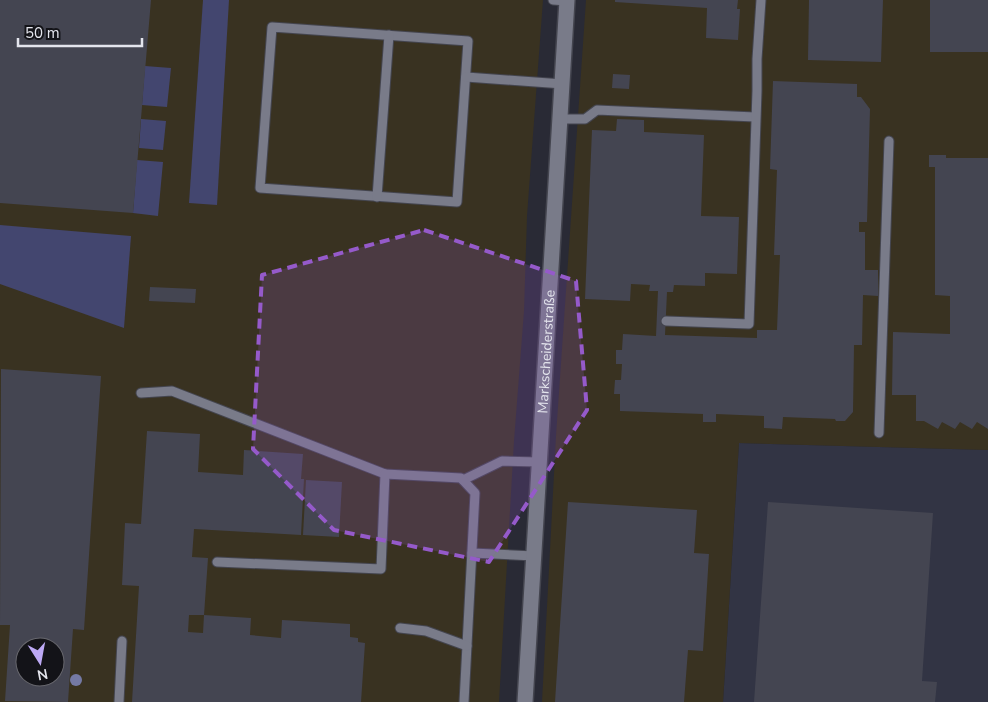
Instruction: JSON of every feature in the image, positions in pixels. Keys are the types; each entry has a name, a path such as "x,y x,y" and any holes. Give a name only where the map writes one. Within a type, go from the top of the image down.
{"street":[{"name":"Markscheiderstraße","path":"525,702 563,84 563,0"}],"lane":[{"path":"666,321 749,324 757,59 761,0"},
{"path":"272,27 389,35 468,41 457,202 260,188 272,27"},
{"path":"377,196 389,35"},
{"path":"466,77 563,84"},
{"path":"560,119 585,120 598,110 755,117"},
{"path":"879,433 889,141"},
{"path":"140,392 172,391 385,474 461,478 475,493 464,702"},
{"path":"463,480 502,461 539,462"},
{"path":"217,562 381,569 385,474"},
{"path":"472,553 534,556"},
{"path":"400,628 426,631 467,646"},
{"path":"119,702 122,641"}],"highlighted area":[{"path":"424,230 576,281 587,410 489,562 334,530 253,449 262,275"}],"shaded area":[{"path":"0,0 543,0 527,216 524,311 514,441 499,702 0,702"},
{"path":"203,0 229,0 217,205 189,203"},
{"path":"586,0 988,0 988,450 739,443 723,702 542,702 556,436"},
{"path":"145,66 171,68 167,107 142,105"},
{"path":"141,119 166,121 163,150 139,148"},
{"path":"137,160 163,162 158,216 133,213"},
{"path":"0,225 131,236 124,328 0,284"},
{"path":"739,443 988,450 988,702 723,702"}],"building":[{"path":"0,0 151,0 133,213 0,203"},
{"path":"615,0 738,0 737,9 740,9 738,40 706,38 707,8 615,2"},
{"path":"809,0 883,0 881,62 808,60"},
{"path":"930,0 988,0 988,52 930,52"},
{"path":"613,74 630,75 629,89 612,88"},
{"path":"773,81 857,84 857,97 861,97 870,109 867,222 859,222 859,232 865,232 865,270 878,270 878,296 863,295 862,345 854,345 853,412 845,421 783,417 782,429 764,428 764,416 716,414 716,422 703,422 703,414 620,411 620,394 614,394 615,380 621,380 622,364 616,364 616,350 622,350 623,334 656,336 658,291 649,291 650,285 631,284 630,301 585,299 592,130 616,131 617,119 644,120 644,132 704,135 701,216 739,217 737,274 705,273 705,286 674,285 673,292 667,292 665,335 757,338 757,330 777,330 780,255 774,255 777,170 770,169"},
{"path":"929,155 946,155 946,158 988,158 988,429 977,422 972,429 960,422 955,429 942,422 938,429 924,421 916,421 916,395 892,395 893,332 950,334 950,296 935,295 935,167 929,167"},
{"path":"150,287 196,289 195,303 149,301"},
{"path":"1,369 101,376 84,630 73,629 68,702 5,701 10,625 0,625"},
{"path":"147,431 200,434 198,472 243,475 244,450 303,454 301,479 304,479 301,535 194,529 192,557 208,558 204,615 251,618 250,635 281,638 282,620 350,624 350,637 358,638 358,642 365,643 361,702 132,702 139,586 122,585 125,523 141,524","holes":["189,615 204,615 203,633 188,632"]},
{"path":"306,480 342,482 339,537 303,535"},
{"path":"568,502 697,510 694,553 709,554 703,651 688,650 684,702 555,702"},
{"path":"768,502 933,513 922,681 937,682 935,702 754,702"}]}
